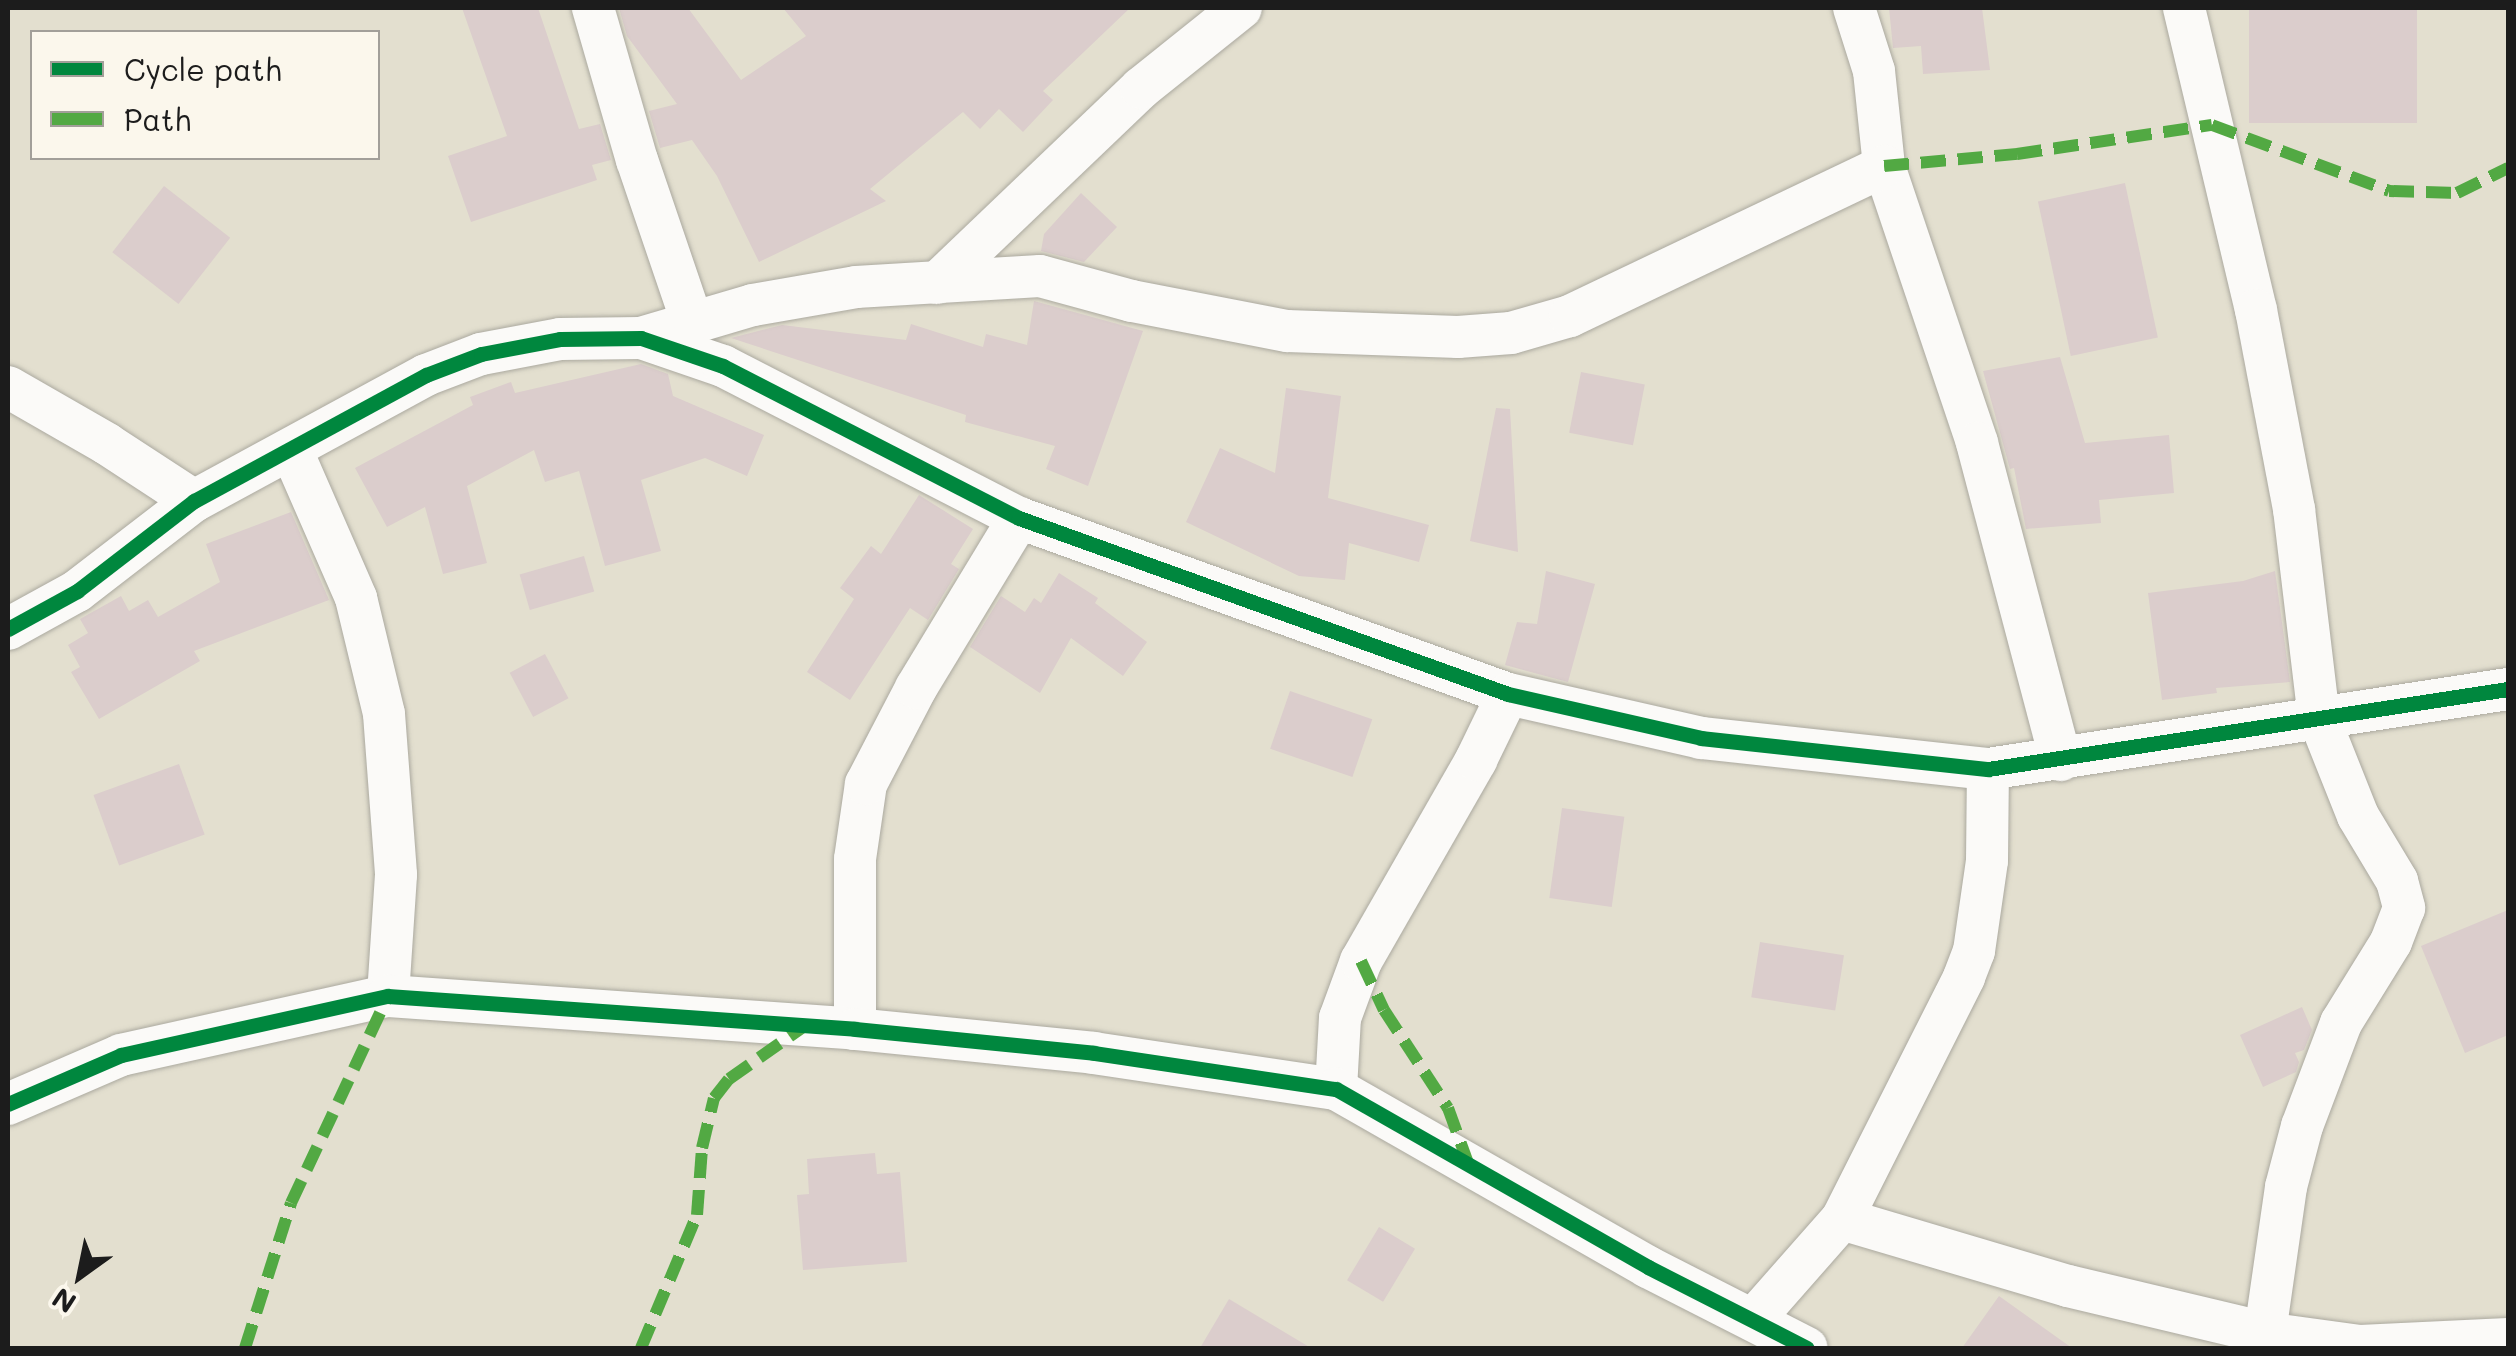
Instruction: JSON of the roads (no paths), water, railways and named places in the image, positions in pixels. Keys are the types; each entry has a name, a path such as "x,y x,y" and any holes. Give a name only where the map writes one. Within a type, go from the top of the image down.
{"street":[{"path":"593,8 637,160 692,322"},
{"path":"937,284 1141,88 1241,8"},
{"path":"1854,8 1874,71 1884,166 1978,444 2060,760"},
{"path":"2184,8 2256,310 2294,509 2319,718 2358,816 2397,881 2404,908 2391,942 2341,1023 2302,1126 2286,1187 2265,1333"},
{"path":"8,629 77,591 194,501 426,375 481,354 560,339 641,338 753,305 856,287 1040,276 1132,302 1287,330 1458,336 1511,333 1570,316 1884,166"},
{"path":"641,338 723,366 1019,518 1508,694 1701,738 1988,768 2508,689"},
{"path":"8,388 107,444 194,501"},
{"path":"291,449 356,598 384,714 396,875 388,996"},
{"path":"855,1029 855,859 866,784 916,688 1019,518"},
{"path":"1336,1089 1340,1018 1362,961 1476,760 1508,694"},
{"path":"1753,1320 1842,1219 1974,951 1987,861 1988,768"},
{"path":"8,1104 121,1054 388,996 855,1029 1094,1053 1336,1089 1632,1258 1807,1348"},
{"path":"1842,1219 2068,1286 2265,1333 2360,1348 2508,1339"}]}
